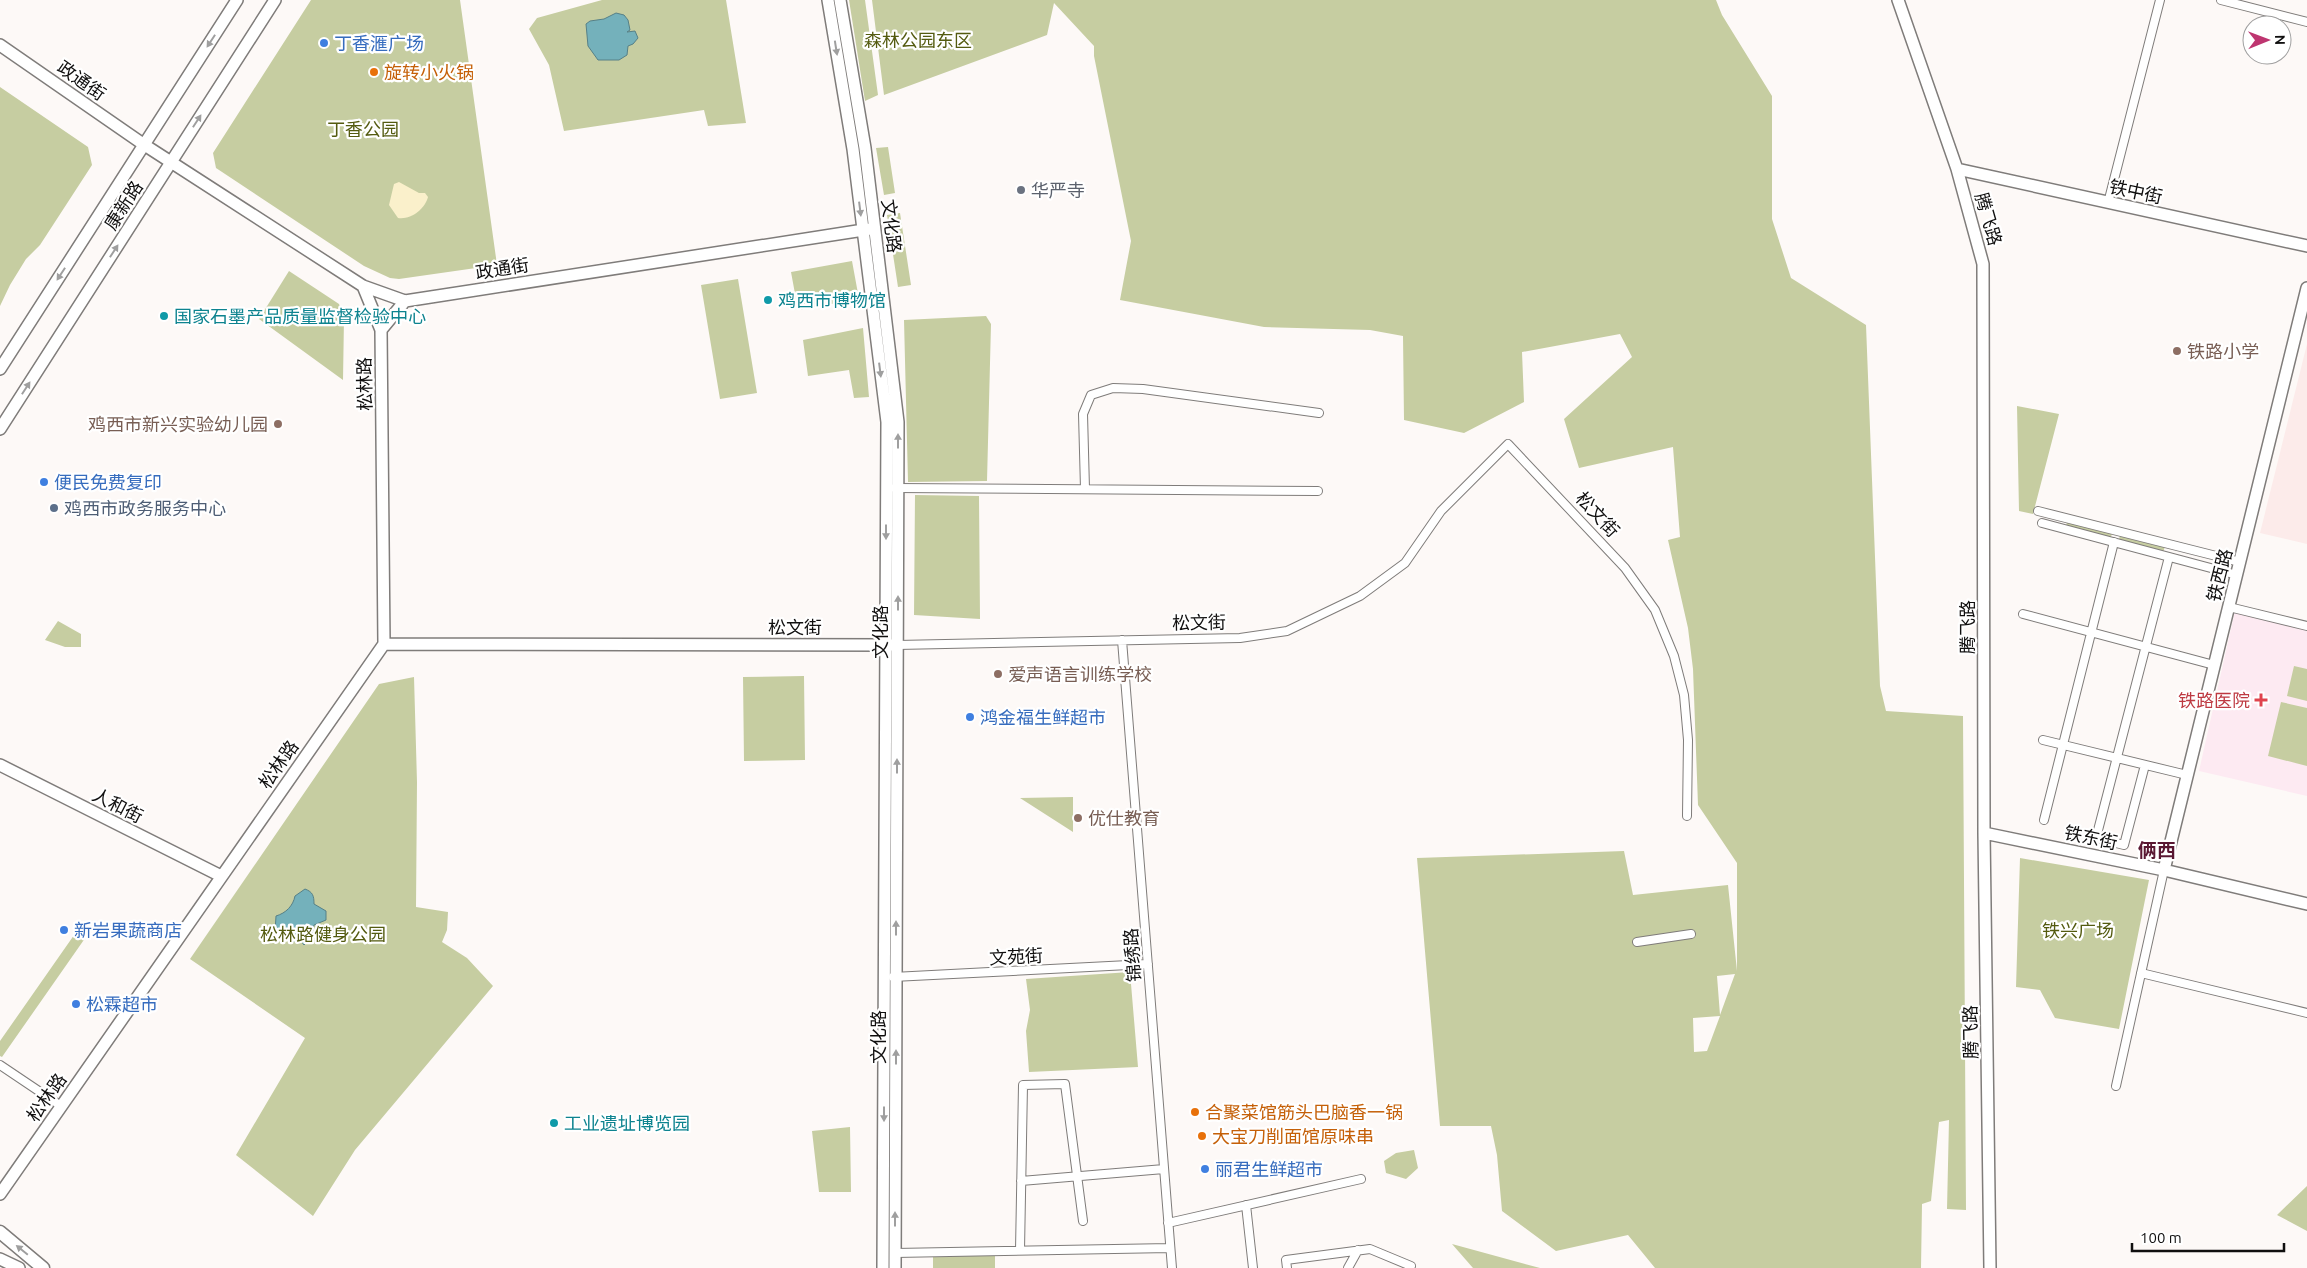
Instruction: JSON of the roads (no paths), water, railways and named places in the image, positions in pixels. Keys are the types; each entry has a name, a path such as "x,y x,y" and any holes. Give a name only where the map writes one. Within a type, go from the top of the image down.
{"main road":[{"path":"0,1232 44,1268"}],"street":[{"name":"康新路","path":"0,369 237,0"},
{"name":"康新路","path":"0,429 275,0"},
{"name":"文化路","path":"828,0 853,149 887,422 892,488 890,977 883,1268"},
{"name":"文化路","path":"840,0 865,148 898,422 892,488"},
{"name":"腾飞路","path":"1898,0 1957,169 1983,264 1984,832 1990,1268"},
{"path":"2108,203 2160,0"},
{"path":"2221,0 2307,22"},
{"name":"政通街","path":"0,45 143,144 363,286 405,301 874,229"},
{"name":"铁中街","path":"1957,169 2307,246"},
{"path":"363,286 381,330 405,301"},
{"name":"铁西路","path":"2164,870 2307,288"},
{"name":"松林路","path":"0,1194 220,876 384,644 381,330"},
{"path":"1085,489 1083,414 1091,396 1113,388 1319,412"},
{"name":"松文街","path":"384,644 892,645 1240,638 1286,631 1318,618 1360,596 1405,563 1440,511 1508,444 1625,568 1655,610 1674,656 1684,695 1688,740 1688,816"},
{"path":"892,488 1318,491"},
{"path":"2038,511 2240,562"},
{"path":"2042,523 2237,575"},
{"path":"2044,820 2114,542"},
{"path":"2145,765 2124,845 2096,838 2169,557"},
{"path":"2229,607 2307,626"},
{"path":"2023,614 2214,665"},
{"name":"锦绣路","path":"1122,640 1172,1268"},
{"path":"2043,740 2188,776"},
{"name":"人和街","path":"0,765 220,876"},
{"name":"铁东街","path":"1984,832 2164,870 2307,904"},
{"path":"2116,1086 2164,870"},
{"path":"1637,942 1691,934"},
{"name":"文苑街","path":"890,977 1148,964"},
{"path":"2141,973 2307,1013"},
{"name":"文化路","path":"890,977 895,1268"},
{"path":"0,1065 61,1106"},
{"path":"1020,1250 1023,1085 1065,1084 1083,1221"},
{"path":"1021,1181 1164,1169"},
{"path":"1168,1223 1361,1179"},
{"path":"1246,1205 1253,1268"},
{"path":"895,1253 1170,1248"},
{"path":"1287,1268 1286,1260 1370,1249 1411,1266"},
{"path":"1348,1268 1358,1250"},
{"path":"0,1259 19,1268"}],"water":[{"path":"616,13 624,15 628,20 630,30 627,32 635,31 638,38 633,44 628,46 627,55 619,60 598,60 588,46 586,24 590,21 604,19"},
{"path":"305,889 310,891 314,904 326,911 326,920 314,925 312,937 304,945 299,938 293,942 275,932 276,916 288,909 293,903 295,896"}],"place":[{"name":"丁香滙广场","path":"324,43"},
{"name":"旋转小火锅","path":"374,72"},
{"name":"华严寺","path":"1021,190"},
{"name":"鸡西市博物馆","path":"768,300"},
{"name":"国家石墨产品质量监督检验中心","path":"164,316"},
{"name":"铁路小学","path":"2177,351"},
{"name":"鸡西市新兴实验幼儿园","path":"278,424"},
{"name":"便民免费复印","path":"44,482"},
{"name":"鸡西市政务服务中心","path":"54,508"},
{"name":"爱声语言训练学校","path":"998,674"},
{"name":"铁路医院","path":"2261,700"},
{"name":"鸿金福生鲜超市","path":"970,717"},
{"name":"优仕教育","path":"1078,818"},
{"name":"新岩果蔬商店","path":"64,930"},
{"name":"松霖超市","path":"76,1004"},
{"name":"合聚菜馆筋头巴脑香一锅","path":"1195,1112"},
{"name":"工业遗址博览园","path":"554,1123"},
{"name":"大宝刀削面馆原味串","path":"1202,1136"},
{"name":"丽君生鲜超市","path":"1205,1169"}],"district":[{"name":"俩西","path":"2157,850"}],"park label":[{"name":"森林公园东区","path":"918,40"},
{"name":"丁香公园","path":"363,129"},
{"name":"铁兴广场","path":"2078,930"},
{"name":"松林路健身公园","path":"323,934"}]}
